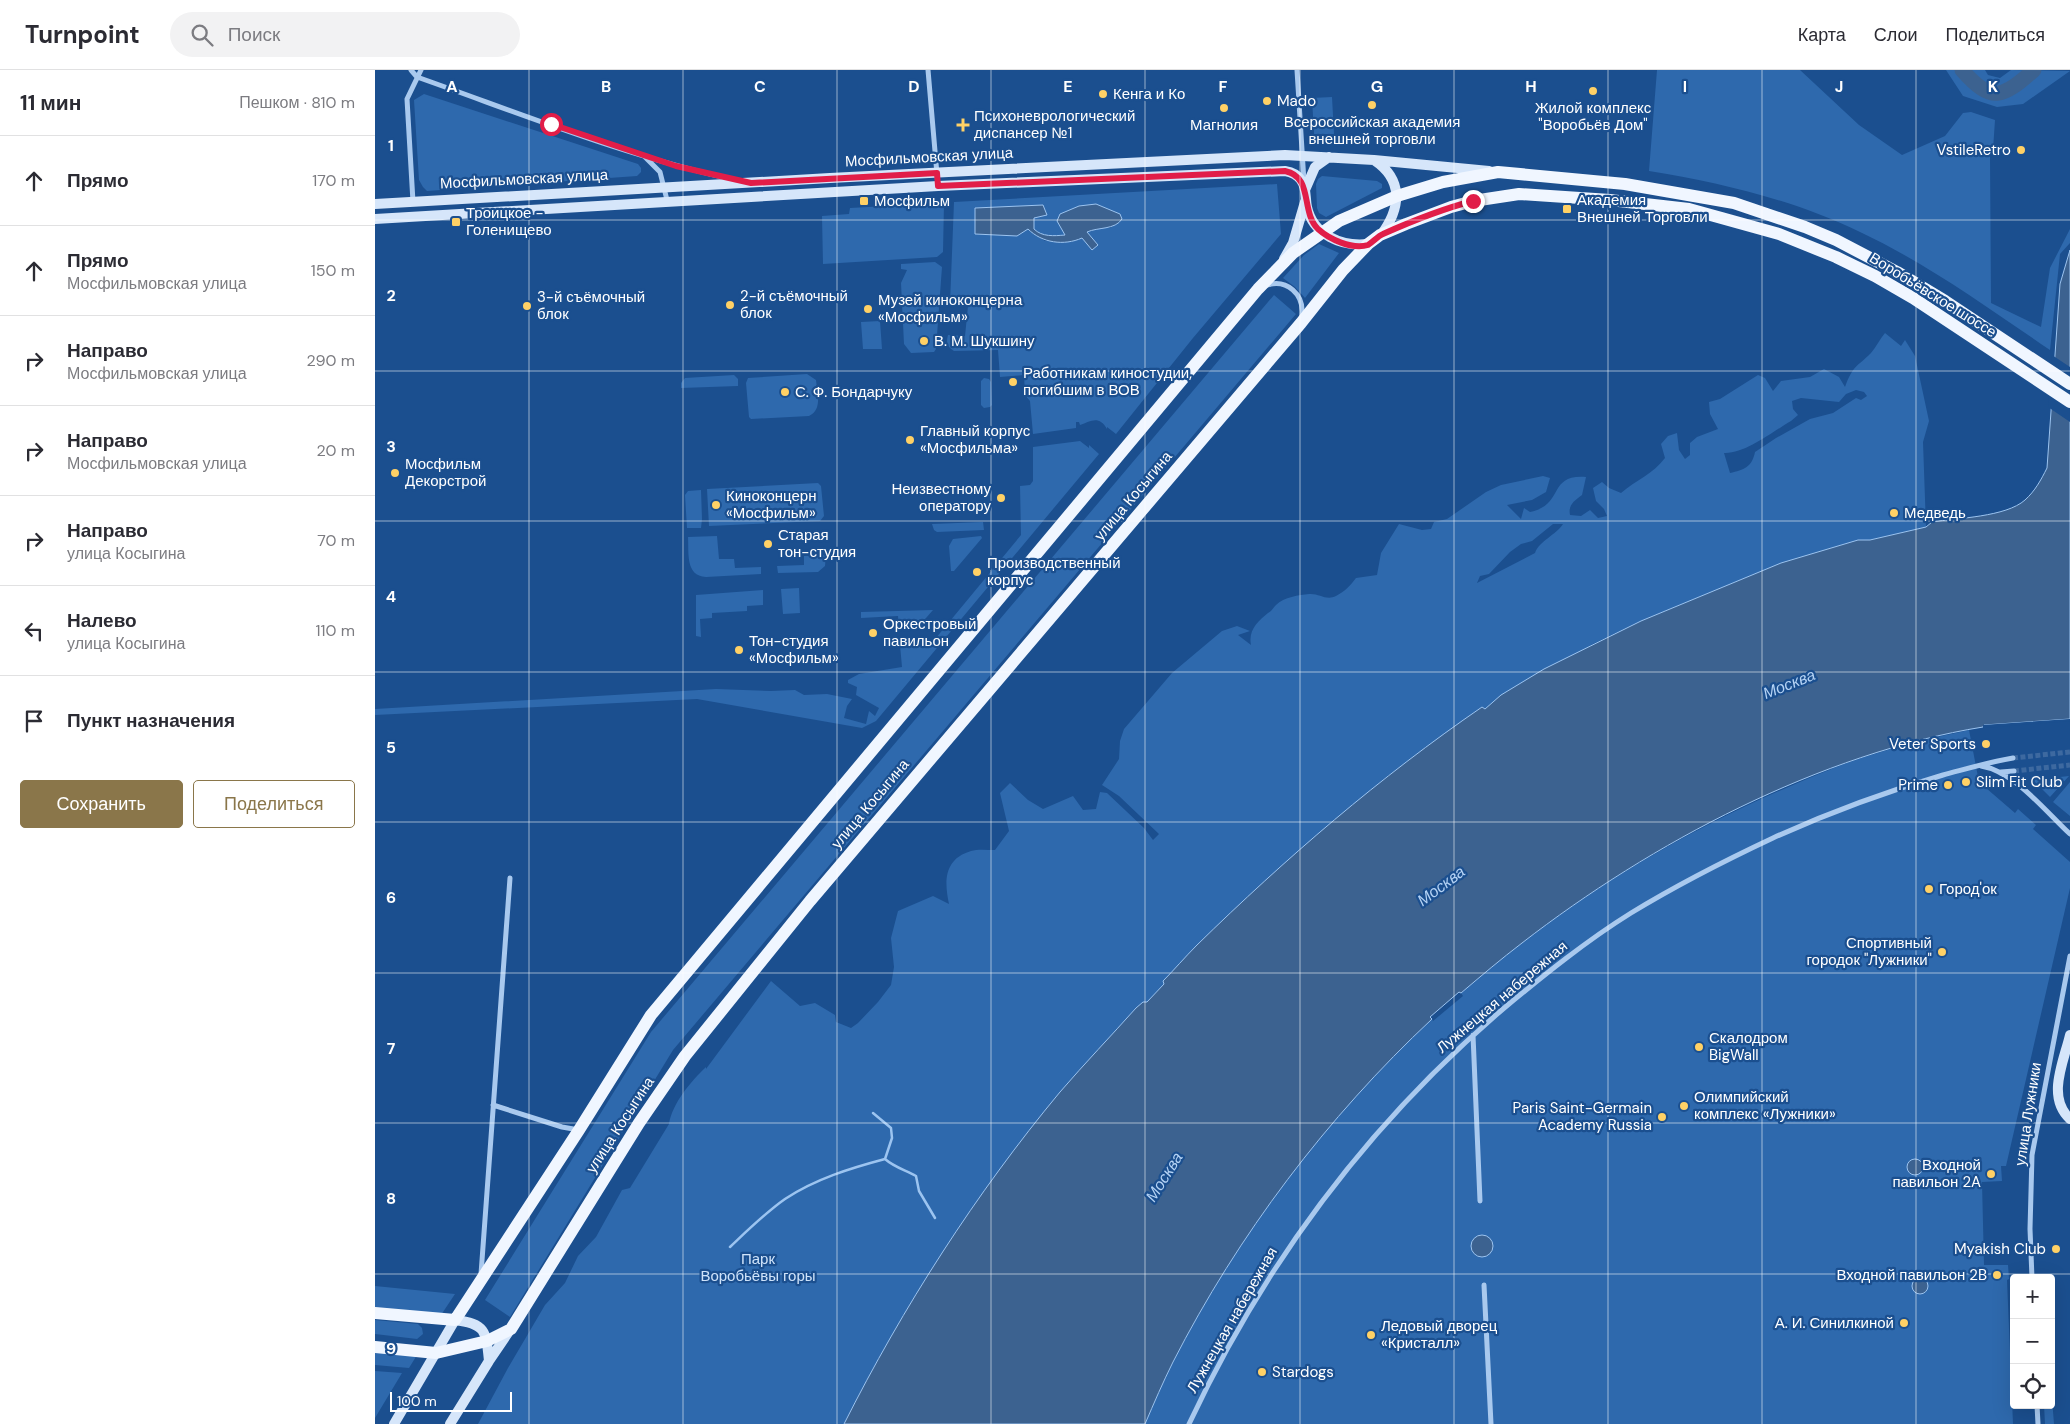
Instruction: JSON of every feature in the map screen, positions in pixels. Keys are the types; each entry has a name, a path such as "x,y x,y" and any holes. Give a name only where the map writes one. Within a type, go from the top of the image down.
{"main road":[{"name":"Мосфильмовская улица","path":"375,204 665,187 1302,155 1539,176"},
{"path":"1329,157 1315,166 1305,190 1306,201 1313,223 1322,232 1343,243 1368,244"},
{"path":"1374,160 1382,165 1390,175 1397,196"},
{"name":"Мосфильмовская улица","path":"375,219 667,200 1285,171 1297,175 1305,190"},
{"path":"395,1424 480,1279 579,1130 651,1014 1258,289 1298,248 1339,222 1397,196 1443,182 1498,172"},
{"path":"1533,194 1527,190 1525,184 1527,179 1539,176"},
{"name":"Воробьёвское шоссе","path":"1539,176 1625,184 1684,193 1734,203 1805,227 1836,240 1897,272 1979,322 2070,384"},
{"name":"Воробьёвское шоссе","path":"1501,196 1533,194 1689,209 1779,234 1809,245 1875,276 1913,298 2070,402"},
{"name":"улица Косыгина","path":"1380,235 1393,216 1397,196"},
{"name":"улица Косыгина","path":"450,1424 639,1123 685,1056 810,901 1301,323 1343,270 1368,244 1380,235 1451,207 1501,196"},
{"path":"1281,264 1293,243 1306,201"},
{"path":"2070,1035 2059,1081 2058,1095 2060,1106 2070,1119"},
{"path":"375,1313 455,1320 469,1322 481,1327 487,1341 489,1361"},
{"path":"375,1347 436,1353 487,1341 511,1329"}],"street":[{"path":"411,70 417,77 643,155 700,172 751,183"},
{"path":"413,202 407,99 421,70"},
{"path":"928,70 938,186"},
{"path":"1297,70 1305,190"},
{"path":"643,155 661,172 667,200"},
{"path":"1258,289 1275,283 1285,285 1293,290 1299,296 1302,305 1301,323"},
{"name":"Лужнецкая набережная","path":"1189,1424 1251,1304 1323,1198 1391,1116 1451,1054 1537,980 1582,946 1630,914 1697,875 1813,820 1895,790 2013,758"},
{"path":"1978,766 2001,772 2014,771"},
{"path":"2001,772 2020,786 2070,834"},
{"path":"480,1279 510,878"},
{"name":"улица Лужники","path":"2032,1274 2030,1224 2032,1155 2070,956"},
{"path":"1473,1035 1480,1201"},
{"path":"493,1105 562,1127 579,1130"},
{"path":"1484,1285 1491,1424"},
{"path":"2037,1409 2038,1424"}],"green space":[{"path":"1657,70 1800,70 1859,125 1902,155 1945,136 1963,113 1971,112 1995,120 1993,150 1990,156 1991,303 2041,327 2050,268 2070,229 2070,243 2060,254 2050,350 1934,272 1860,232 1809,211 1757,194 1649,171"},
{"path":"1946,70 1985,70 1988,75 2000,78 2011,70 2070,71 2023,104 1997,107 1963,96"},
{"path":"424,94 638,164 641,172 637,176 427,191 419,180 414,100"},
{"path":"1332,97 1334,134 1314,134 1312,98"},
{"path":"1322,176 1377,181 1382,184 1382,188 1326,217 1319,213 1317,208 1316,184"},
{"path":"1277,184 1281,234 1193,338 1116,434 1107,427 1107,429 1101,422 1095,420 1080,425 1079,422 1076,422 1076,428 1033,434 1030,401 1025,395 1024,375 1000,377 998,350 954,351 948,344 948,335 965,336 968,306 950,304 954,202","holes":["975,209 1034,218 1034,229 1039,234 1047,236 1079,232 1120,222 1110,228 1097,228 1045,241 1028,229 975,234"]},
{"path":"944,203 943,252 937,257 823,264 822,216 849,214 850,208"},
{"path":"1319,244 1339,253 1305,298 1283,278 1304,255"},
{"path":"935,262 942,267 936,349 934,352 911,353 904,344 901,283 907,270 901,269 901,264"},
{"path":"1274,295 1296,314 673,1050 510,1317 485,1300 651,1032"},
{"path":"880,321 882,349 863,349 861,322"},
{"name":"Парк Воробьёвы горы","path":"1885,333 1901,346 1905,340 1915,356 1929,421 1923,442 1926,527 1870,540 1858,540 1781,563 1641,621 1593,644 1484,709 1482,707 1385,778 1234,910 1196,946 1164,981 1164,984 1147,1002 1136,1008 1060,1093 1000,1171 943,1252 891,1337 844,1424 478,1424 545,1305 565,1283 578,1256 596,1237 622,1190 630,1188 669,1124 674,1109 683,1093 706,1067 706,1069 771,981 800,1006 815,1003 835,1015 836,1022 851,1028 858,1023 891,985 894,967 891,938 898,911 933,896 949,904 947,879 948,872 955,859 973,850 995,850 1009,831 1000,793 1010,783 1028,800 1043,809 1073,796 1083,810 1096,809 1100,792 1107,793 1144,828 1153,840 1159,834 1119,796 1102,785 1119,759 1120,741 1124,729 1172,673 1222,631 1237,626 1250,631 1238,635 1251,645 1252,630 1261,619 1283,600 1309,594 1332,597 1345,590 1356,578 1377,575 1381,553 1399,524 1422,530 1431,529 1434,522 1447,519 1486,492 1501,485 1543,476 1550,478 1546,492 1532,500 1507,505 1521,519 1524,508 1530,512 1541,508 1548,503 1560,485 1566,480 1574,477 1586,477 1582,495 1571,506 1570,515 1581,516 1590,510 1598,518 1607,516 1604,509 1596,501 1593,488 1602,482 1609,488 1621,493 1660,464 1665,458 1661,444 1668,436 1677,433 1679,450 1685,459 1690,455 1690,443 1697,437 1718,429 1710,414 1709,402 1720,399 1758,375 1765,378 1773,391 1781,381 1810,377 1824,369 1839,377 1845,387 1853,370 1871,353","holes":["1856,390 1864,392 1867,396 1861,400 1856,398 1833,413 1810,419 1776,438 1755,452 1752,461 1747,467 1730,473 1724,453 1741,450 1791,421 1798,415 1793,409 1792,401 1801,398 1839,402 1846,394","1553,524 1563,524 1540,545 1535,553 1477,583 1480,576 1489,574 1510,552 1521,544 1532,541"]},
{"path":"807,374 816,380 818,400 816,409 809,416 751,419 749,417 746,383 748,378"},
{"path":"734,375 738,379 738,386 681,388 681,383 685,378"},
{"path":"984,378 989,379 991,382 992,405 984,408 981,405 981,381"},
{"path":"1080,441 1089,448 1089,445 1099,454 876,721 862,728 697,699 375,715 375,709 716,689 795,690 804,695 827,694 852,699 847,706 844,718 866,724 869,711 875,716 879,708 856,695 857,687 848,683 848,680 859,674 902,667 900,645 931,644 1021,535 1020,486 1030,485 1033,481 1033,447"},
{"path":"818,483 821,486 824,516 820,521 709,526 707,489"},
{"path":"701,490 701,528 687,528 685,495 688,491"},
{"path":"983,522 984,530 937,532 932,524"},
{"path":"717,536 719,559 734,559 735,568 761,567 761,574 706,577 699,576 694,572 689,562 688,537"},
{"path":"981,536 982,538 954,571 951,571 949,546 953,539"},
{"path":"826,555 825,566 818,572 778,573 777,566 804,565 804,556"},
{"path":"799,588 800,613 783,614 781,589"},
{"path":"763,590 763,605 747,606 747,611 712,613 712,618 700,619 701,637 696,636 696,595"},
{"path":"933,610 919,626 899,627 898,616 861,618 861,612"},
{"name":"Олимпийский комплекс «Лужники»","path":"1969,730 1979,782 2015,813 2018,809 2036,825 2033,829 2070,862 2070,888 2006,1166 2001,1166 2002,1181 1982,1182 1984,1265 2008,1265 2010,1409 2012,1409 2013,1424 1145,1424 1169,1370 1198,1315 1226,1269 1287,1180 1356,1096 1432,1019 1433,1021 1463,996 1461,993 1553,920 1652,855 1721,818 1793,785 1833,768 1909,744"},
{"path":"2069,776 2050,797 2033,780"},
{"path":"2070,782 2070,816 2053,802"},
{"path":"375,1286 455,1294 441,1315 375,1308"},
{"path":"375,1320 418,1324 422,1328 423,1334 417,1339 375,1334"},
{"path":"375,1351 417,1355 409,1368 375,1365"},
{"path":"375,1371 402,1373 375,1418"},
{"path":"2044,1409 2053,1409 2054,1424 2045,1424"}],"water":[{"path":"1096,204 1120,214 1122,219 1111,227 1087,232 1098,245 1092,250 1082,238 1068,242 1054,242 1034,234 1028,229 1017,236 975,234 975,208 1043,205 1047,215 1034,218 1034,229 1044,235 1057,236 1065,235 1057,221 1060,214 1079,206"},
{"name":"Москва","path":"2070,250 2070,719 1984,725 1983,727 1922,740 1861,758 1800,780 1740,807 1682,838 1572,906 1522,943 1430,1017 1432,1019 1356,1096 1287,1180 1226,1269 1198,1315 1169,1370 1145,1424 844,1424 891,1337 943,1252 999,1170 1060,1092 1136,1008 1143,1002 1147,1002 1164,984 1163,981 1197,945 1299,850 1407,761 1482,707 1485,709 1501,695 1544,669 1641,621 1781,563 1858,540 1870,540 1926,527 1932,522 1967,518 2006,510 2017,506 2025,500 2032,493 2047,468 2060,284"},
{"path":"1915,1159 1921,1161 1923,1167 1921,1173 1915,1175 1909,1173 1907,1167 1909,1161"},
{"path":"1482,1235 1490,1238 1493,1246 1490,1254 1482,1257 1474,1254 1471,1246 1474,1238"},
{"path":"1920,1278 1926,1280 1928,1286 1926,1292 1920,1294 1914,1292 1912,1286 1914,1280"}],"pier":[{"path":"2052,355 2070,367 2070,422 2048,407"},
{"path":"2070,719 2070,721 1984,729 1983,727 1983,725"}],"waterway":[{"path":"1962,70 1981,88 1997,93 2013,87 2034,70"},
{"path":"873,1113 891,1128 892,1138 885,1159 916,1176 919,1191 935,1218"},
{"path":"730,1247 771,1210 797,1192 833,1175 885,1159"}],"tunnel":[{"path":"2013,758 2070,752"},
{"path":"2014,771 2070,765"}],"place":[{"name":"Жилой комплекс \"Воробьёв Дом\"","path":"1593,91"},
{"name":"Кенга и Ко","path":"1103,94"},
{"name":"Mado","path":"1267,101"},
{"name":"Всероссийская академия внешней торговли","path":"1372,105"},
{"name":"Магнолия","path":"1224,108"},
{"name":"Психоневрологический диспансер №1","path":"963,125"},
{"name":"VstileRetro","path":"2021,150"},
{"name":"Мосфильм","path":"864,201"},
{"name":"Академия Внешней Торговли","path":"1567,209"},
{"name":"Троицкое - Голенищево","path":"456,222"},
{"name":"2-й съёмочный блок","path":"730,305"},
{"name":"3-й съёмочный блок","path":"527,306"},
{"name":"Музей киноконцерна «Мосфильм»","path":"868,309"},
{"name":"В. М. Шукшину","path":"924,341"},
{"name":"Работникам киностудии, погибшим в ВОВ","path":"1013,382"},
{"name":"С. Ф. Бондарчуку","path":"785,392"},
{"name":"Главный корпус «Мосфильма»","path":"910,440"},
{"name":"Мосфильм Декорстрой","path":"395,473"},
{"name":"Неизвестному оператору","path":"1001,498"},
{"name":"Киноконцерн «Мосфильм»","path":"716,505"},
{"name":"Медведь","path":"1894,513"},
{"name":"Старая тон-студия","path":"768,544"},
{"name":"Производственный корпус","path":"977,572"},
{"name":"Оркестровый павильон","path":"873,633"},
{"name":"Тон-студия «Мосфильм»","path":"739,650"},
{"name":"Veter Sports","path":"1986,744"},
{"name":"Slim Fit Club","path":"1966,782"},
{"name":"Prime","path":"1948,785"},
{"name":"Город'ок","path":"1929,889"},
{"name":"Спортивный городок \"Лужники\"","path":"1942,952"},
{"name":"Скалодром BigWall","path":"1699,1047"},
{"name":"Олимпийский комплекс «Лужники»","path":"1684,1106"},
{"name":"Paris Saint-Germain Academy Russia","path":"1662,1117"},
{"name":"Входной павильон 2A","path":"1991,1174"},
{"name":"Myakish Club","path":"2056,1249"},
{"name":"Входной павильон 2B","path":"1997,1275"},
{"name":"А. И. Синилкиной","path":"1904,1323"},
{"name":"Ледовый дворец «Кристалл»","path":"1371,1335"},
{"name":"Stardogs","path":"1262,1372"}],"route":[{"path":"551,124 676,166 751,183 937,173 938,186 1285,171 1297,175 1301,180 1305,190 1307,209 1313,223 1328,236 1351,245 1368,244 1380,235 1406,224 1473,201"}]}
